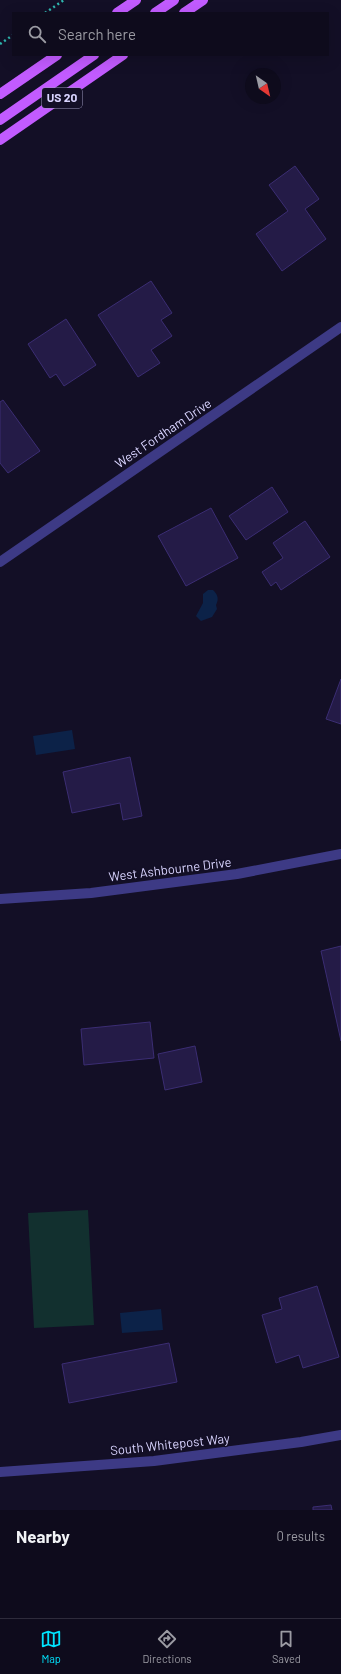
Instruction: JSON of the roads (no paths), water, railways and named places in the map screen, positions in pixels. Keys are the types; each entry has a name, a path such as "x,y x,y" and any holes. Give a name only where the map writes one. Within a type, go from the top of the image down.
{"main road":[{"path":"119,12 136,0"},
{"path":"156,12 174,0"},
{"path":"185,12 203,0"},
{"name":"US 20","path":"0,94 55,56"},
{"path":"0,120 93,56"},
{"name":"US 20","path":"0,140 122,56"}],"street":[{"name":"West Fordham Drive","path":"0,562 341,327"},
{"name":"West Ashbourne Drive","path":"0,899 90,893 237,874 341,854"},
{"name":"South Whitepost Way","path":"0,1472 154,1461 301,1442 341,1435"}],"water":[{"path":"208,590 213,590 217,595 217,609 212,617 201,621 196,616 203,603 203,594"},
{"path":"72,730 75,749 36,755 33,736"},
{"path":"161,1309 163,1330 122,1333 120,1313"}]}
